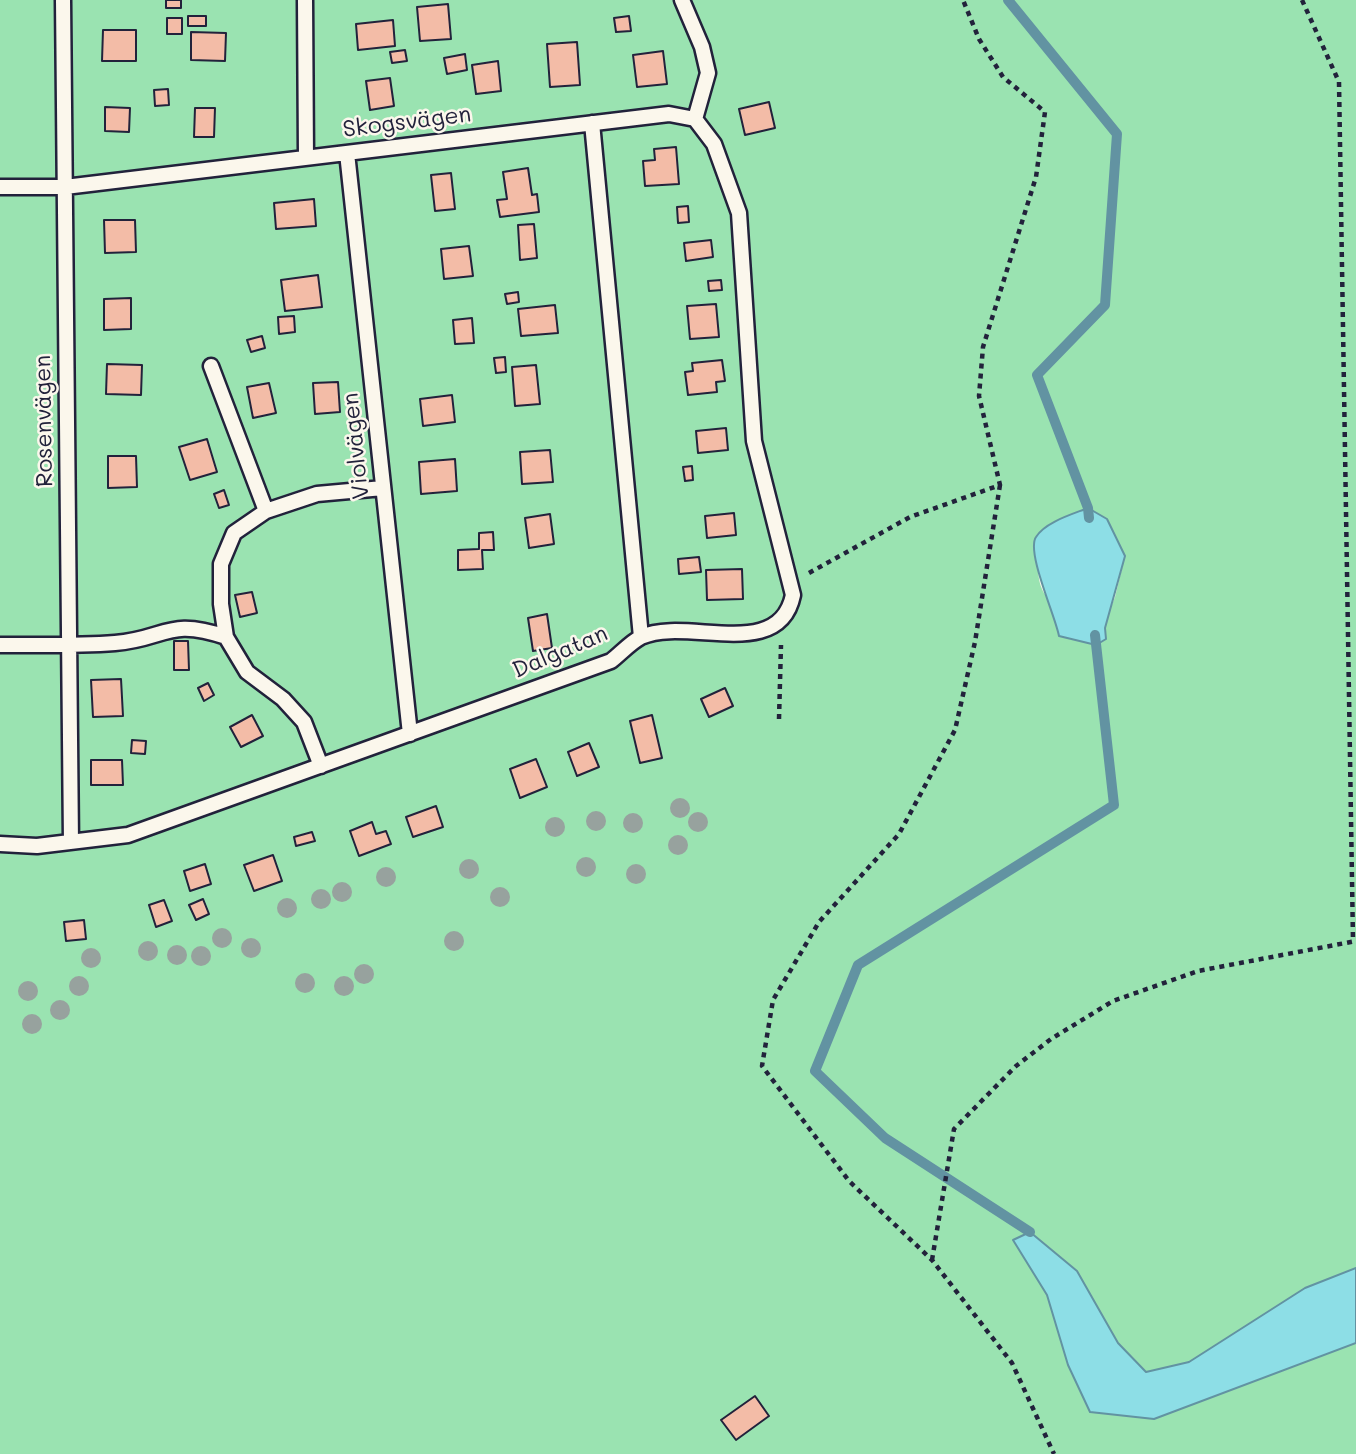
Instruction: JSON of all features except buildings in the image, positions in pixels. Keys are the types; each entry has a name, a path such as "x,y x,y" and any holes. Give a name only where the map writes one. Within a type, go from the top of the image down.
{"lane":[{"name":"Rosenvägen","path":"63,0 71,842"},
{"path":"305,0 306,157"},
{"path":"641,637 661,634 763,632 779,624 790,612 793,595 754,441 739,213 714,144 695,118 708,73 702,47 682,0"},
{"name":"Skogsvägen","path":"0,187 65,187 669,114 695,118"},
{"name":"Dalgatan","path":"0,844 37,846 128,835 611,661 641,637 592,122"},
{"name":"Violvägen","path":"347,153 410,734"},
{"path":"211,366 266,511"},
{"path":"321,766 304,722 283,699 247,672 226,638 221,604 221,564 234,533 266,511 317,494 383,488"},
{"path":"0,645 119,643 172,628 198,628 226,638"}],"path":[{"path":"963,0 979,39 1003,77 1045,112 1036,177 983,347 979,396 1000,485 975,642 955,730 899,834 819,922 773,1000 761,1066 849,1181 932,1260 1012,1363 1054,1454"},
{"path":"932,1260 954,1129 1016,1066 1051,1039 1113,1001 1198,971 1354,941 1339,82 1302,0"},
{"path":"790,582 910,517 1000,485"},
{"path":"779,624 779,719"}],"green space":[{"path":"0,0 1356,0 1356,1268 1305,1288 1189,1362 1146,1372 1118,1343 1077,1271 1013,1240 1047,1294 1068,1365 1154,1419 1356,1343 1356,1454 0,1454","holes":["1088,508 1125,556 1115,597 1096,645 1059,636 1054,611 1040,582 1039,559 1045,529"]}],"water":[{"path":"1088,508 1107,519 1125,556 1105,628 1106,639 1096,645 1059,636 1038,569 1034,545 1036,537 1046,527"},
{"path":"1030,1232 1077,1271 1118,1343 1146,1372 1189,1362 1305,1288 1356,1268 1356,1343 1154,1419 1090,1412 1068,1365 1047,1295 1013,1240"}],"waterway":[{"path":"1008,0 1117,134 1105,305 1037,375 1088,508 1089,518"},
{"path":"1030,1232 885,1138 815,1071 858,965 1114,805 1095,635"}]}
